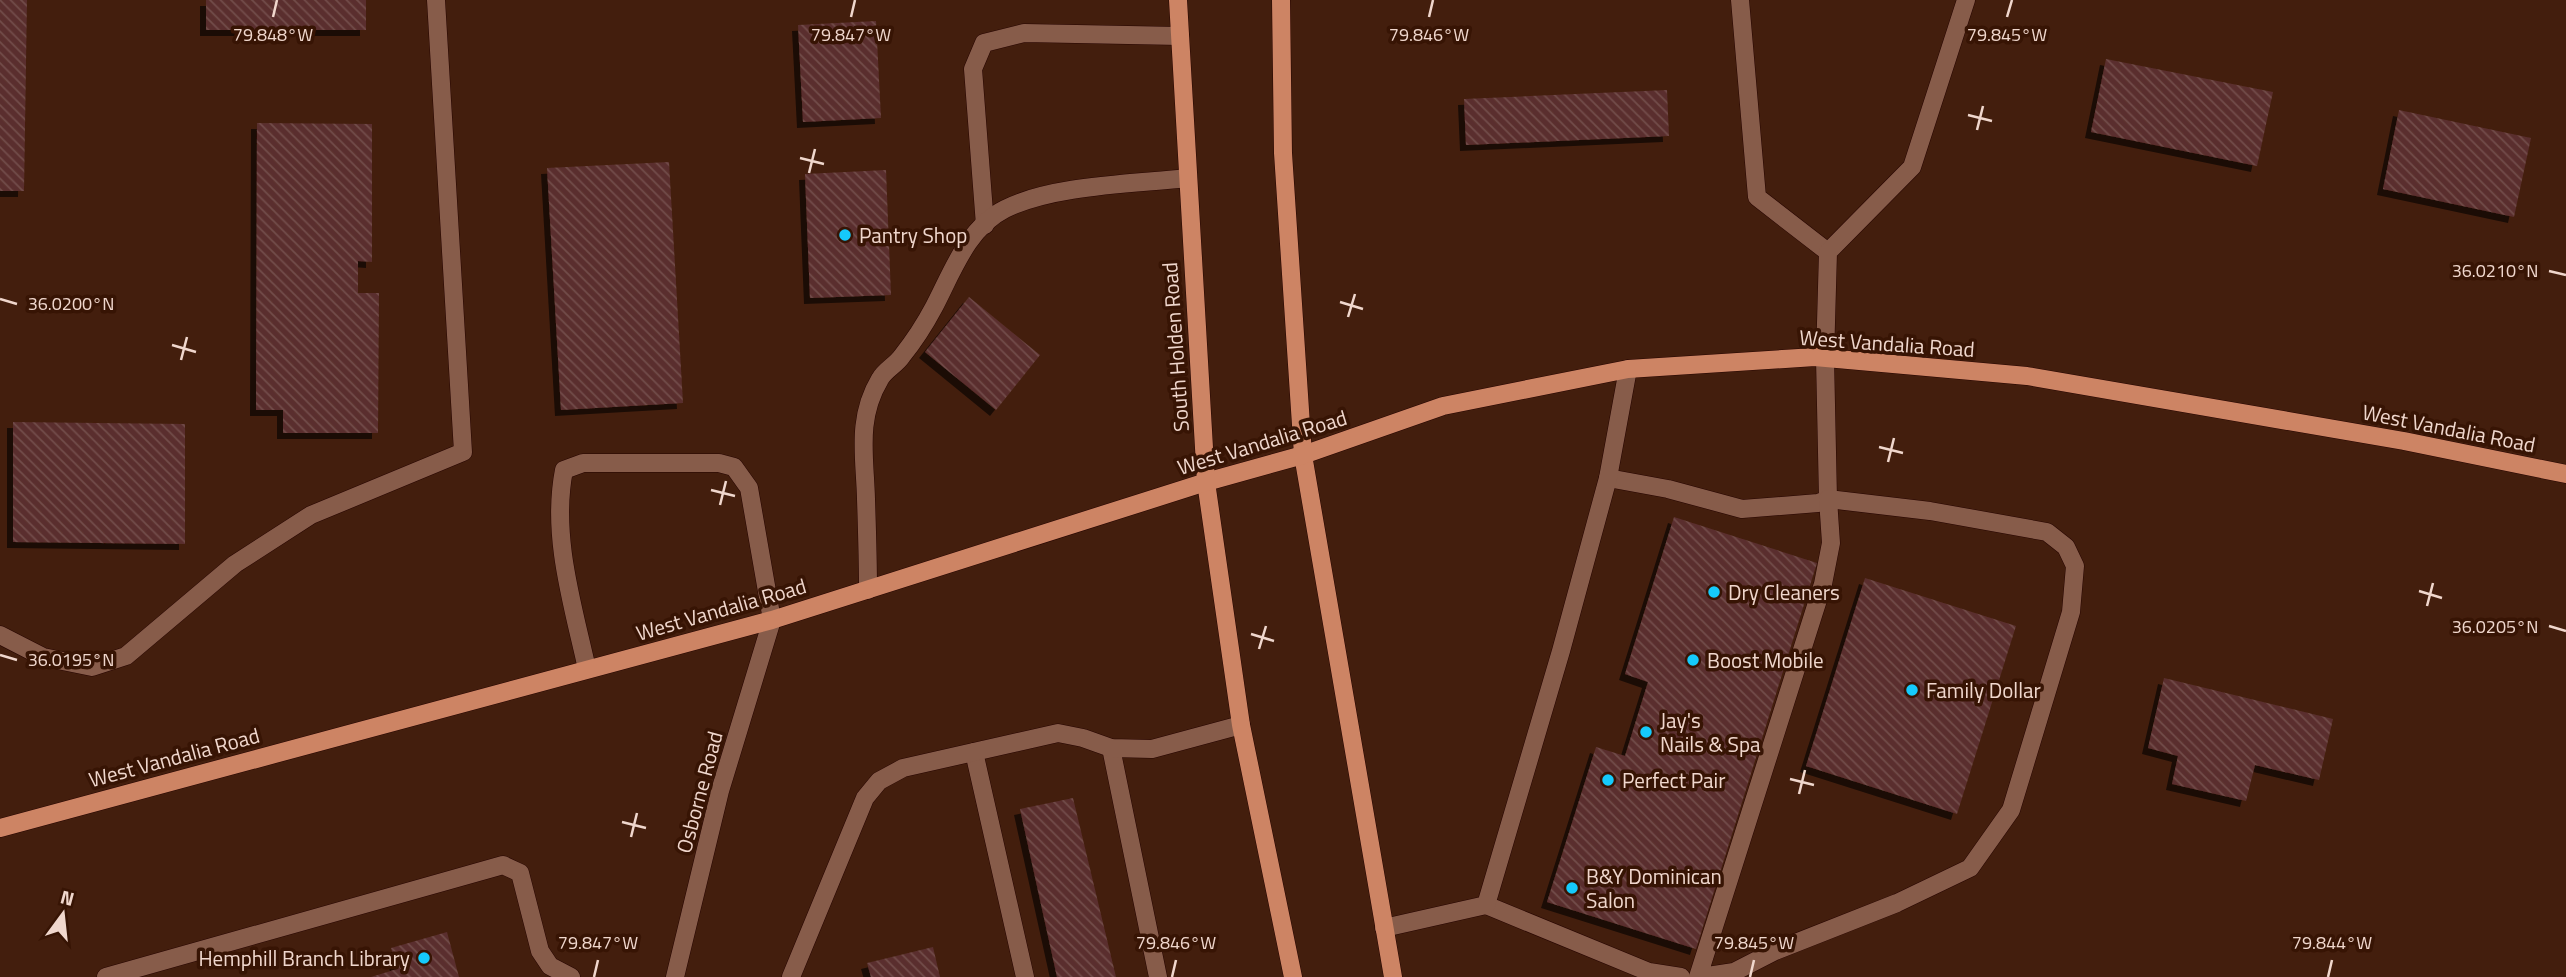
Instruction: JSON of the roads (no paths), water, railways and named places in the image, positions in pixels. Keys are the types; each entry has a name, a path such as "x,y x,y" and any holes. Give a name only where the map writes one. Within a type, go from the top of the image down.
{"main road":[{"name":"South Holden Road","path":"1178,0 1206,482 1241,725 1293,977"},
{"path":"1281,0 1283,153 1303,455 1393,977"},
{"name":"West Vandalia Road","path":"0,828 772,620 1206,482 1303,455 1443,406 1628,369 1825,358 2027,376 2404,441 2566,474"}],"street":[{"path":"0,635 43,657 92,667 126,656 235,564 311,515 463,452 436,0"},
{"path":"1740,0 1758,197 1828,252"},
{"path":"1608,478 1668,489 1742,509 1818,503 1828,499 1930,511 2047,532 2066,547 2075,566 2071,612 2011,810 1970,868 1897,903 1775,951 1734,972 1699,977 1823,584 1831,543 1828,499 1825,358 1828,252 1912,167 1966,0"},
{"path":"985,225 972,69 984,43 1024,33 1180,36"},
{"path":"869,590 866,495 861,447 869,406 881,378 901,358 934,307 955,264 979,229 1003,210 1035,197 1188,178"},
{"path":"1486,905 1561,651 1608,478 1628,369"},
{"path":"587,669 564,566 560,495 565,470 583,463 719,463 734,467 749,488 772,620"},
{"name":"Osborne Road","path":"675,977 720,791 772,620"},
{"path":"791,977 865,798 879,781 903,768 1058,733 1111,748 1152,749 1241,725"},
{"path":"1111,748 1158,977"},
{"path":"974,752 1025,977"},
{"path":"106,977 143,972 503,864 520,873 540,951 550,966 572,977"},
{"path":"1384,928 1486,905 1649,972 1681,977"}],"place":[{"name":"Pantry Shop","path":"845,235"},
{"name":"Dry Cleaners","path":"1714,592"},
{"name":"Boost Mobile","path":"1693,660"},
{"name":"Family Dollar","path":"1912,690"},
{"name":"Jay's Nails & Spa","path":"1646,732"},
{"name":"Perfect Pair","path":"1608,780"},
{"name":"B&Y Dominican Salon","path":"1572,888"},
{"name":"Hemphill Branch Library","path":"424,958"}]}
